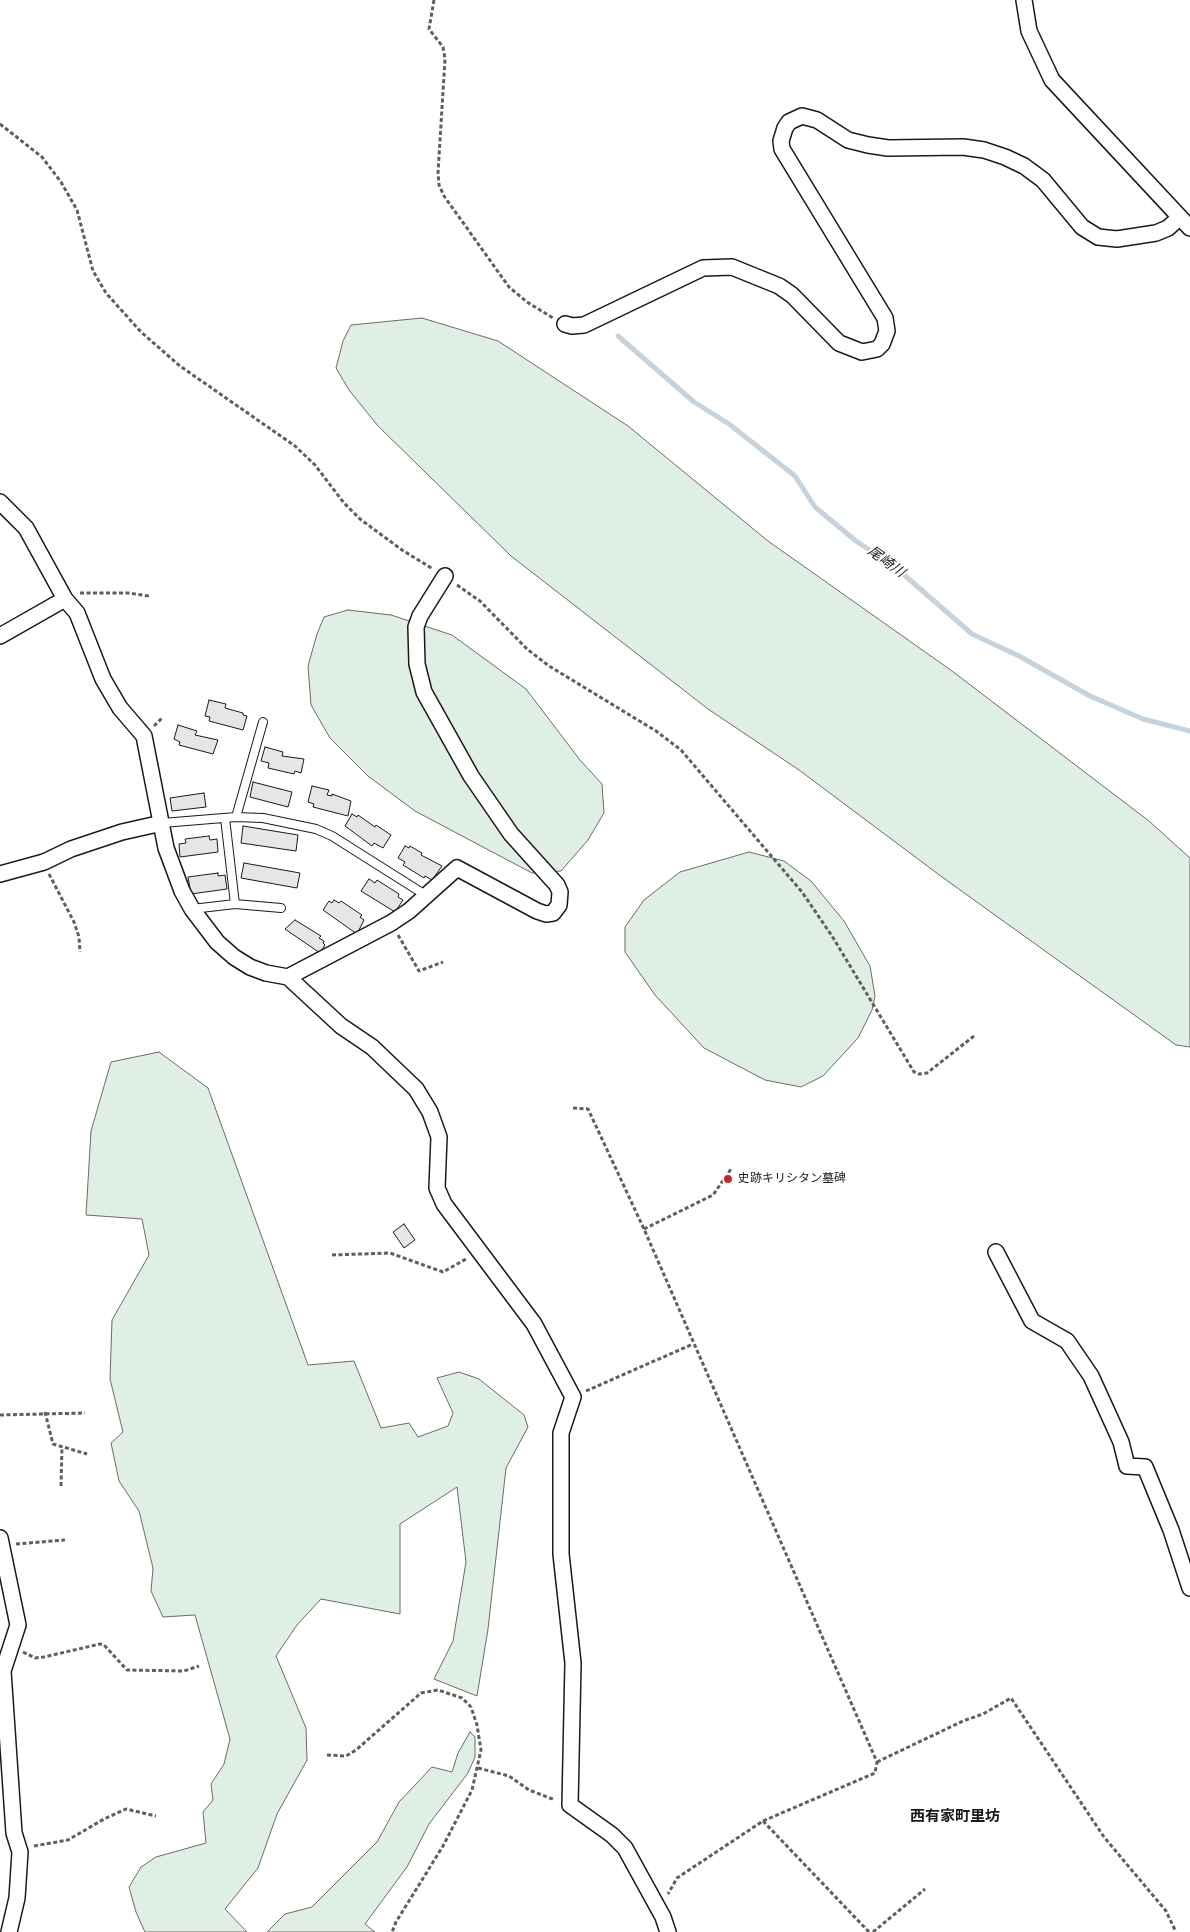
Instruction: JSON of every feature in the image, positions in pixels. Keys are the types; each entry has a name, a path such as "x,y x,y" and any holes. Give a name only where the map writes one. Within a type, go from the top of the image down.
{"street":[{"path":"564,324 572,326 584,325 703,268 732,267 780,286 792,295 839,343 862,352 877,349 882,344 887,331 886,318 782,148 781,141 785,128 789,122 802,116 817,120 836,134 868,146 888,148 963,147 984,150 1005,157 1024,166 1042,180 1082,227 1098,237 1117,239 1156,233 1185,222 1052,80 1029,31 1024,0"},
{"path":"0,502 26,528 65,599 76,613 103,679 120,708 144,736 166,848 182,891 192,909 217,942 234,957 250,967 266,973 288,977 341,1026 372,1046 416,1089 430,1112 439,1137 437,1188 444,1204 534,1324 573,1397 561,1433 561,1554 573,1663 570,1805 612,1835 625,1848 663,1917 668,1932"},
{"path":"288,977 391,923 427,896 457,868 537,911 546,914 556,910 560,899 557,884 511,834 471,776 424,692 417,664 416,627 420,616 445,576"},
{"path":"0,636 65,599"},
{"path":"0,874 44,862 122,832 162,823"},
{"path":"996,1252 1032,1321 1067,1342 1091,1376 1121,1442 1128,1466 1145,1467 1171,1530 1190,1588"},
{"path":"1,1542 18,1625 3,1671 14,1834 19,1848 17,1898 8,1932"}],"lane":[{"path":"236,817 263,722"},
{"path":"162,823 236,817 262,818 316,829 332,836 427,896"},
{"path":"225,818 235,904"},
{"path":"192,909 235,904 281,908"}],"path":[{"path":"434,0 429,29 443,47 445,59 438,173 439,185 444,196 510,287 527,302 564,324"},
{"path":"0,124 42,157 61,182 77,210 93,271 106,293 141,332 180,366 295,446 315,465 344,503 360,520 480,601 527,649 549,666 656,732 680,750 802,892 832,936 914,1072 919,1074 927,1073 974,1036"},
{"path":"65,599 78,593 128,593 150,596"},
{"path":"44,862 74,922 79,937 80,952"},
{"path":"391,923 419,971 443,962"},
{"path":"573,1108 588,1109 611,1156 877,1762 875,1773 763,1821 677,1878 669,1892 663,1917"},
{"path":"644,1229 714,1195 731,1169"},
{"path":"332,1255 390,1253 442,1272 478,1250"},
{"path":"573,1397 693,1344"},
{"path":"0,1416 45,1412 85,1413"},
{"path":"45,1412 53,1444 87,1454"},
{"path":"61,1486 62,1447"},
{"path":"1,1542 65,1540"},
{"path":"12,1644 28,1656 35,1658 104,1645 123,1668 127,1670 184,1671 199,1666"},
{"path":"327,1755 346,1756 367,1741 421,1693 438,1690 462,1698 471,1707 480,1737 481,1750 472,1790 443,1846 396,1922 392,1932"},
{"path":"877,1762 962,1721 983,1714 1011,1698 1104,1837 1166,1911 1176,1932"},
{"path":"478,1768 509,1776 530,1790 570,1805"},
{"path":"19,1848 68,1840 104,1819 126,1809 156,1816"},
{"path":"763,1821 869,1932"},
{"path":"872,1932 925,1889"}],"green space":[{"path":"422,318 498,341 628,426 768,541 952,671 1149,821 1190,858 1190,1047 1176,1045 942,877 799,770 708,709 511,556 378,426 349,390 336,368 343,341 351,325"},
{"path":"348,610 391,615 452,635 526,689 580,760 602,784 604,813 588,840 561,871 532,873 415,811 368,776 330,738 311,705 308,666 324,617"},
{"path":"749,852 784,861 811,881 844,921 870,966 875,996 872,1010 858,1038 823,1076 801,1087 765,1080 704,1048 655,995 625,952 625,927 644,900 680,872"},
{"path":"159,1052 208,1088 308,1365 354,1361 381,1428 409,1423 418,1437 448,1426 453,1413 437,1378 459,1372 479,1379 524,1415 528,1427 506,1468 488,1629 477,1696 434,1679 453,1641 466,1562 457,1487 400,1524 400,1614 321,1599 297,1625 276,1656 306,1728 307,1760 277,1814 258,1868 225,1909 247,1932 145,1932 136,1912 129,1887 141,1867 156,1857 206,1843 203,1812 213,1800 211,1784 224,1764 230,1739 195,1615 163,1617 151,1591 153,1568 139,1511 119,1481 111,1443 123,1432 110,1379 112,1320 149,1255 142,1219 86,1215 91,1131 111,1062"},
{"path":"470,1732 475,1737 475,1757 468,1773 429,1824 407,1867 365,1924 375,1932 267,1932 285,1914 312,1907 377,1842 399,1802 432,1767 452,1772 458,1753"}],"building":[{"path":"209,700 226,704 225,708 247,716 243,730 209,721 210,717 205,716"},
{"path":"178,725 197,731 195,735 218,740 213,754 179,745 180,742 174,739"},
{"path":"265,747 283,752 282,756 304,759 301,773 295,771 294,774 268,768 269,763 261,761"},
{"path":"253,782 292,792 288,807 250,797"},
{"path":"312,786 329,790 327,795 332,796 332,794 351,801 348,816 313,807 314,804 308,802"},
{"path":"204,793 206,807 172,811 170,798"},
{"path":"352,814 357,817 358,815 391,835 383,848 374,843 372,846 345,826"},
{"path":"243,826 298,835 296,851 241,843"},
{"path":"209,836 210,840 217,839 218,852 180,857 179,844 186,843 185,839"},
{"path":"405,846 409,848 410,846 422,853 421,855 442,866 432,880 425,876 424,878 403,865 405,862 398,858"},
{"path":"244,863 300,873 297,888 241,878"},
{"path":"218,873 218,876 225,875 227,889 191,894 188,877"},
{"path":"369,879 375,883 377,880 399,894 398,897 403,900 395,912 361,891"},
{"path":"334,900 339,903 341,901 362,915 360,917 364,920 357,934 323,910 329,901 332,903"},
{"path":"295,920 321,936 319,938 324,941 325,945 320,953 285,929"},
{"path":"404,1224 415,1240 404,1248 393,1232"}],"waterway":[{"name":"尾崎川","path":"618,336 694,402 729,424 795,476 815,507 856,541 895,567 972,634 1019,656 1090,696 1143,719 1190,731"}],"place":[{"name":"史跡キリシタン墓碑","path":"728,1179"}],"district":[{"name":"西有家町里坊","path":"955,1817"}]}
